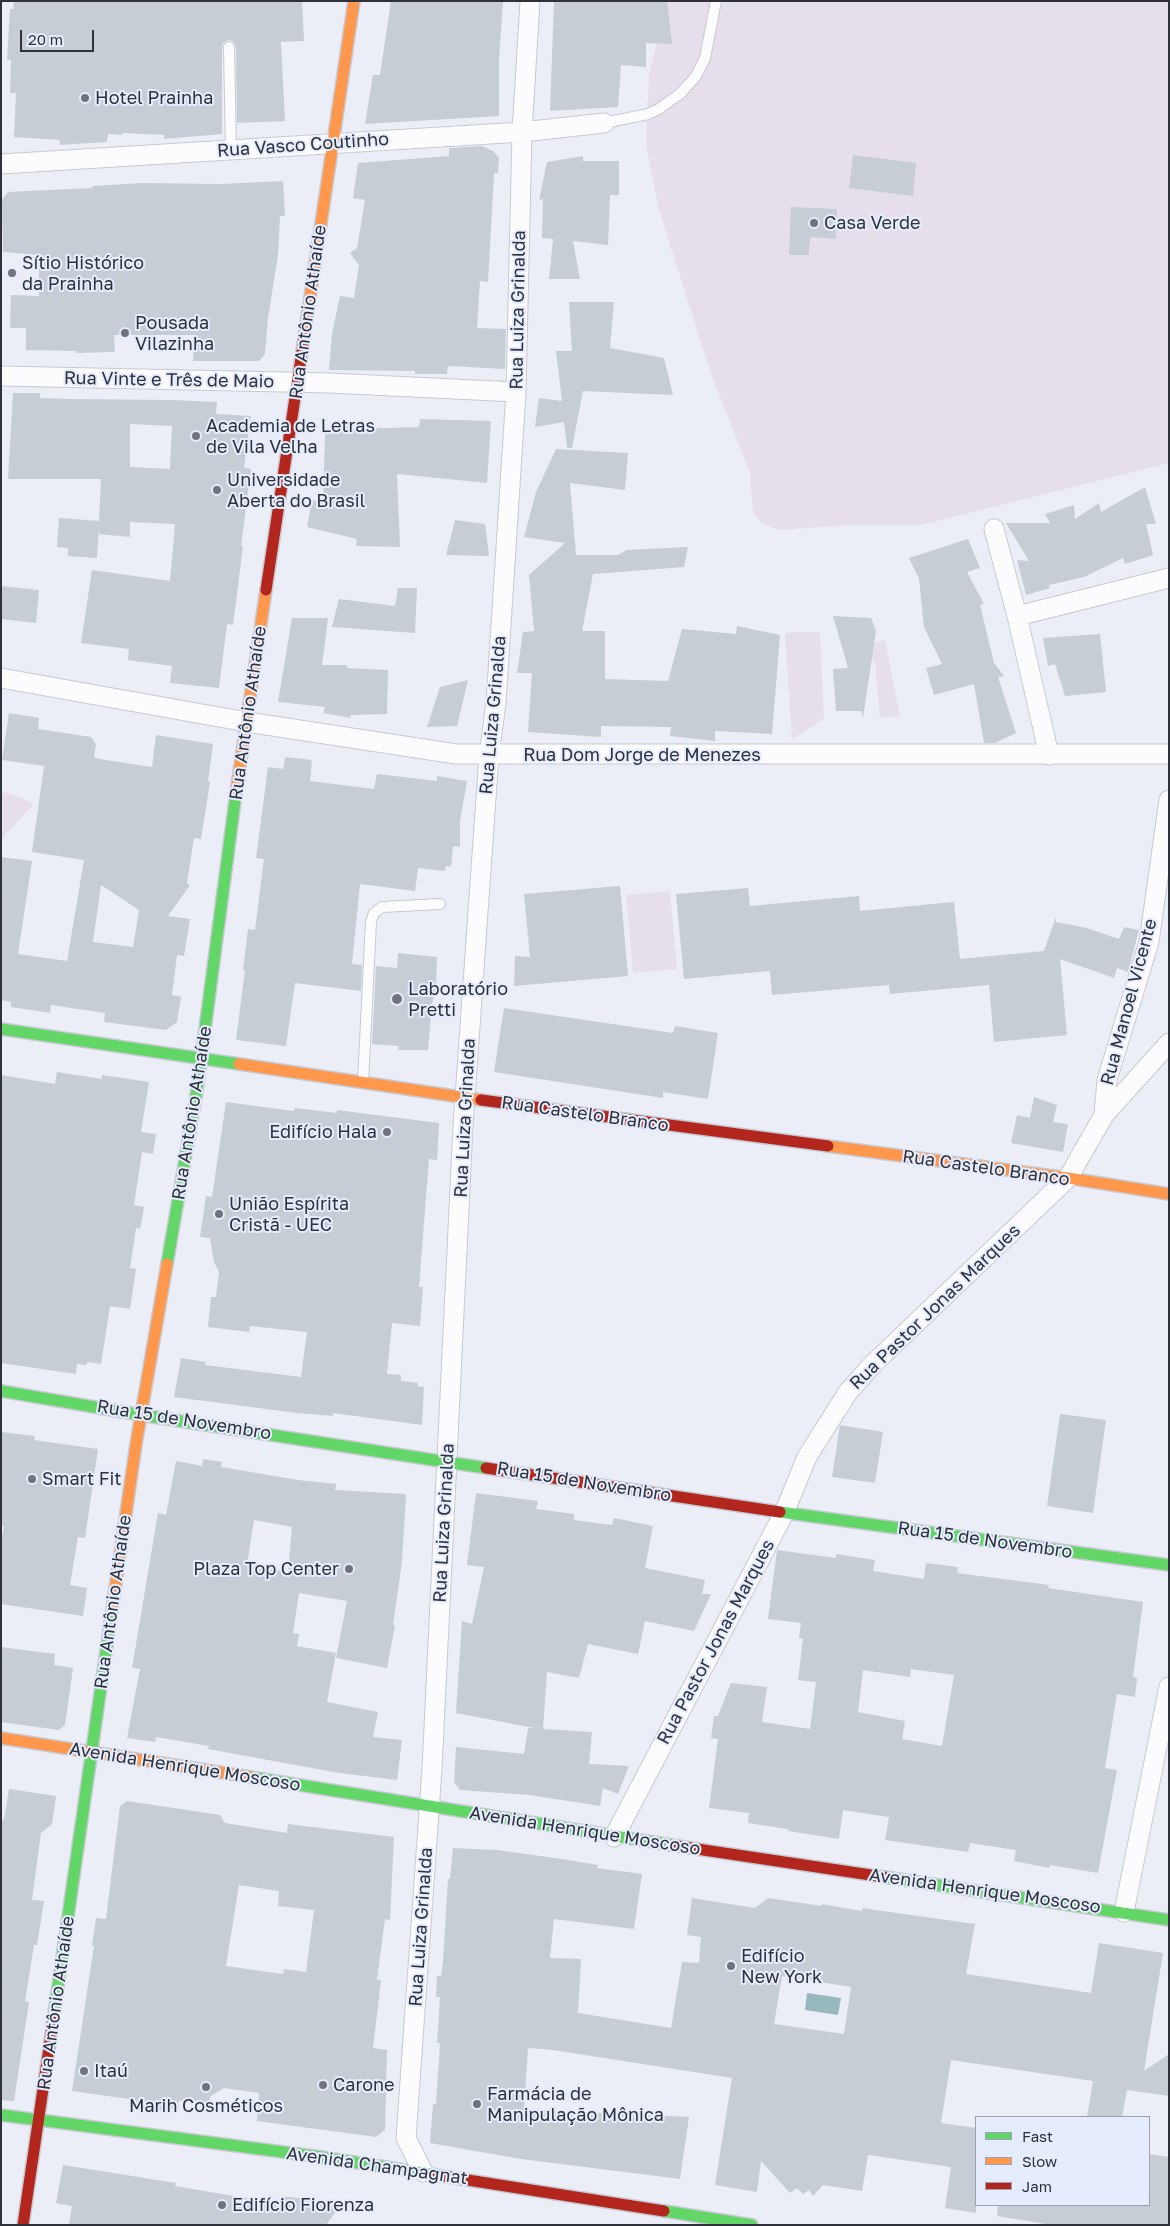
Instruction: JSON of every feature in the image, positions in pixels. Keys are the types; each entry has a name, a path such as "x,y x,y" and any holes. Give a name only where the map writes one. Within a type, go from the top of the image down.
{"main road":[{"name":"Rua Antônio Athaíde","path":"23,2225 141,1415 202,1060 246,722 354,1"},
{"name":"Rua Castelo Branco","path":"1,1028 202,1060 465,1098 1068,1178 1169,1194"},
{"name":"Rua 15 de Novembro","path":"1,1391 141,1415 784,1513 1169,1565"},
{"name":"Avenida Henrique Moscoso","path":"1,1738 428,1805 614,1837 1169,1920"},
{"name":"Avenida Champagnat","path":"1,2116 321,2157 752,2225"}],"street":[{"name":"Rua Luiza Grinalda","path":"423,2172 406,2138 432,1769 465,1098 489,755 496,703 516,392 522,132 530,1"},
{"name":"Rua Vasco Coutinho","path":"1,164 231,151 333,142 522,132 604,123"},
{"name":"Rua Vinte e Três de Maio","path":"1,376 297,383 516,392"},
{"path":"994,529 1017,616 1049,755"},
{"path":"1017,616 1169,578"},
{"name":"Rua Dom Jorge de Menezes","path":"1,678 246,722 456,754 1169,754"},
{"name":"Rua Manoel Vicente","path":"1104,1115 1107,1080 1142,972 1151,933 1169,800"},
{"name":"Rua Pastor Jonas Marques","path":"614,1837 784,1513 807,1457 848,1392 873,1364 1068,1178 1104,1115 1169,1042"},
{"path":"1124,1912 1169,1687"}],"lane":[{"path":"604,123 648,114 660,109 681,93 696,76 705,58 716,1"},
{"path":"229,47 231,151"},
{"path":"363,1083 374,913 382,907 440,904"}],"shaded area":[{"path":"666,1 1169,1 1169,463 921,525 849,525 779,530 763,524 753,513 750,473 711,374 659,210 646,144 649,74 666,10"},
{"path":"791,632 820,632 824,719 792,739 785,634"},
{"path":"885,640 900,716 880,718 875,661 846,658 846,651"},
{"path":"1,792 12,794 34,804 1,839"},
{"path":"670,891 677,969 633,973 626,895"}],"water":[{"path":"807,1993 841,1998 838,2015 805,2010"}],"building":[{"path":"14,1 302,1 304,41 281,42 285,121 237,123 236,47 233,41 228,40 223,43 222,47 222,134 164,139 164,135 122,133 122,135 108,134 107,142 59,145 60,140 14,137 16,93 10,93 11,60 7,60 10,9 13,9"},
{"path":"391,1 503,1 499,60 499,116 365,124 373,75 380,75"},
{"path":"554,1 667,1 672,44 646,43 646,67 621,65 618,107 550,111"},
{"path":"482,146 493,151 499,158 498,173 494,173 488,282 480,281 477,328 506,329 505,369 448,366 447,374 415,374 415,371 329,370 332,334 340,296 354,298 359,265 350,253 357,248 365,200 353,198 358,163 449,156 449,148"},
{"path":"853,155 916,163 913,196 849,188"},
{"path":"583,156 583,161 619,161 619,195 610,195 608,245 573,241 580,279 549,279 553,239 542,238 543,199 539,200 547,162"},
{"path":"283,181 285,216 280,216 278,255 268,318 265,354 259,361 193,361 194,335 114,335 115,352 76,353 76,351 26,350 26,328 10,328 11,295 39,296 39,255 3,252 2,200 8,192 93,188 92,186 142,183 221,184"},
{"name":"Casa Verde","path":"791,207 837,209 836,239 810,237 809,255 789,255"},
{"path":"569,302 614,302 610,348 664,358 673,395 583,391 572,448 567,448 564,422 535,427 539,398 562,401 556,351 572,351"},
{"path":"13,393 40,393 40,398 217,402 216,414 251,416 244,468 251,469 241,546 243,546 233,625 227,624 219,688 170,683 172,666 128,660 129,649 81,643 92,570 170,581 175,524 130,522 130,537 98,534 97,558 68,556 68,548 57,547 59,518 99,521 101,479 8,479","holes":["130,424 172,426 170,469 130,467"]},
{"path":"420,419 491,421 487,483 397,474 400,547 356,546 357,539 307,527 312,500 323,503 325,433 352,425 352,429 419,427"},
{"path":"556,449 628,453 625,490 570,483 576,555 618,555 627,550 688,547 684,567 593,574 582,631 605,631 605,679 668,681 682,629 736,634 737,626 780,635 772,734 715,731 715,741 670,736 671,727 601,726 601,737 528,732 532,673 517,673 523,632 534,631 529,575 565,543 524,537 536,492"},
{"path":"1145,487 1156,524 1146,524 1153,555 1125,564 1123,558 1084,577 1049,585 1050,588 1026,595 1017,560 1029,561 1006,523 1050,523 1045,514 1074,505 1075,519 1099,503 1101,512"},
{"path":"455,520 485,524 489,556 446,555"},
{"path":"968,539 980,568 967,572 984,604 980,605 994,663 1004,676 998,677 1016,733 995,743 984,743 974,684 934,695 926,668 942,664 924,627 919,579 909,558"},
{"path":"1,586 39,590 36,623 1,619"},
{"path":"398,588 417,588 415,633 332,627 339,599 395,606"},
{"path":"833,616 871,618 876,631 863,718 861,711 836,711 833,669 848,668"},
{"path":"292,618 328,618 322,665 347,665 347,668 388,670 387,714 351,715 350,718 323,713 325,707 278,702"},
{"path":"1100,634 1106,692 1065,696 1055,664 1048,666 1043,638"},
{"path":"468,680 457,726 427,727 440,687"},
{"path":"9,713 39,718 38,729 91,737 96,744 94,757 99,759 152,767 156,735 213,744 208,781 210,782 201,839 194,838 187,883 190,885 168,916 190,919 184,956 177,955 172,995 181,997 177,1022 166,1030 104,1022 105,1013 51,1005 50,1013 11,1007 11,1002 1,1000 1,857 32,861 18,954 67,961 84,860 32,852 44,766 2,760","holes":["101,885 139,910 133,947 93,942"]},
{"path":"285,757 312,760 310,781 374,789 377,774 437,781 437,776 467,781 460,821 460,847 453,846 451,867 446,866 445,871 418,868 415,891 360,884 352,964 362,965 361,991 295,983 286,1046 236,1040 248,929 255,930 264,859 256,858 268,767 283,769"},
{"path":"620,886 628,976 514,986 515,956 530,957 524,894"},
{"path":"748,888 750,906 859,896 860,911 954,902 960,959 1044,951 1056,917 1056,922 1087,928 1119,939 1124,927 1139,930 1128,972 1117,968 1114,978 1060,959 1067,1035 994,1042 989,985 890,994 889,985 772,995 770,971 684,979 676,894"},
{"path":"398,953 437,957 436,986 432,1004 428,1050 398,1050 399,1046 372,1044 376,966 397,968"},
{"path":"504,1008 673,1033 675,1026 718,1033 708,1099 663,1092 663,1098 494,1072"},
{"path":"57,1072 102,1079 102,1075 149,1082 141,1132 156,1134 153,1154 142,1152 134,1205 144,1207 140,1229 136,1228 130,1268 136,1269 130,1309 110,1306 101,1364 87,1362 87,1365 77,1364 76,1374 1,1363 1,1075 55,1084"},
{"path":"1034,1097 1057,1105 1053,1122 1068,1124 1063,1152 1011,1143 1017,1115 1030,1118"},
{"path":"226,1102 294,1111 295,1108 337,1113 337,1110 439,1123 437,1160 429,1159 419,1287 423,1287 420,1326 392,1323 387,1374 401,1375 401,1381 418,1383 418,1386 424,1387 422,1425 333,1413 333,1416 297,1413 174,1397 181,1358 206,1362 205,1365 301,1377 307,1332 250,1326 249,1332 208,1327 211,1297 216,1297 219,1272 214,1262 210,1238 200,1237 206,1196 212,1197"},
{"path":"1060,1414 1106,1420 1093,1513 1047,1506"},
{"path":"840,1425 883,1432 875,1483 832,1477"},
{"path":"1,1432 35,1436 34,1440 98,1449 85,1538 78,1537 70,1585 87,1588 83,1616 1,1604 1,1543 4,1526 1,1525"},
{"path":"203,1459 222,1462 221,1467 298,1480 336,1484 335,1490 406,1494 402,1562 393,1625 395,1626 387,1668 336,1658 347,1601 299,1593 293,1633 299,1634 297,1646 336,1653 327,1702 378,1712 373,1737 402,1740 397,1780 339,1773 208,1749 209,1746 156,1737 155,1742 127,1738 140,1669 132,1668 158,1513 166,1515 176,1461 202,1466","holes":["254,1520 292,1527 288,1572 247,1565"]},
{"path":"476,1493 538,1501 536,1509 574,1514 574,1520 612,1525 614,1518 653,1526 645,1568 705,1580 702,1594 711,1594 694,1631 645,1621 638,1654 588,1644 579,1678 547,1672 543,1729 592,1732 589,1764 629,1766 618,1794 603,1788 600,1806 530,1795 460,1790 454,1782 456,1747 524,1754 528,1728 534,1728 456,1713 462,1621 472,1624 484,1567 467,1565"},
{"path":"777,1550 836,1558 836,1554 875,1560 873,1571 924,1579 926,1563 958,1567 957,1573 1049,1585 1048,1588 1143,1602 1133,1677 1137,1678 1135,1697 1117,1694 1105,1768 1117,1770 1098,1873 1050,1865 1049,1868 1014,1861 1016,1850 970,1843 968,1852 885,1840 889,1817 843,1810 839,1839 748,1823 749,1813 709,1808 718,1739 711,1738 714,1716 718,1716 731,1683 767,1687 762,1722 810,1729 816,1682 798,1680 803,1639 799,1638 801,1623 768,1619","holes":["911,1669 954,1675 942,1746 902,1739 905,1721 858,1712 863,1670 910,1677"]},
{"path":"1,1647 55,1654 54,1665 73,1668 65,1725 59,1730 1,1722"},
{"path":"9,1789 56,1796 52,1824 41,1833 32,1900 44,1901 37,1945 34,1945 25,2001 29,2002 14,2101 1,2100 1,1819 4,1820"},
{"path":"127,1801 220,1815 225,1823 287,1833 288,1824 394,1837 390,1920 385,1919 377,1980 381,1980 373,2048 387,2050 385,2130 376,2137 257,2121 259,2093 224,2088 211,2096 208,2103 179,2101 178,2110 168,2108 167,2112 144,2108 144,2105 135,2103 136,2100 72,2091 94,1946 92,1946 96,1918 106,1919 120,1806","holes":["239,1885 279,1891 278,1906 314,1910 306,1972 284,1969 283,1974 226,1966"]},
{"path":"453,1848 497,1850 562,1859 598,1865 597,1868 642,1874 634,1929 554,1919 550,1958 581,1959 578,2013 671,2028 682,1962 699,1963 701,1937 687,1935 692,1898 755,1908 768,1898 862,1911 862,1908 975,1924 966,1974 1091,1993 1099,1943 1163,1953 1144,2071 1169,2054 1169,2096 1127,2090 1122,2116 1087,2116 1093,2081 951,2060 941,2123 975,2128 976,2213 945,2208 951,2167 868,2155 862,2191 823,2185 813,2196 809,2190 803,2194 797,2188 790,2193 761,2161 757,2192 715,2185 732,2078 553,2050 528,2048 524,2109 689,2117 680,2179 521,2159 430,2143 433,2104 436,2104 440,2043 437,2043 440,1997 436,1997 437,1976 441,1976 443,1962 448,1879 450,1879","holes":["782,1976 851,1987 844,2034 774,2024"]},
{"path":"1150,2154 1169,2157 1169,2225 1052,2225 997,2216 998,2206 1150,2206"},
{"path":"63,2165 176,2183 175,2186 280,2204 281,2196 323,2201 337,2210 326,2225 69,2225 72,2206 56,2203"}],"traffic: fast":[{"path":"167,1264 197,1090 236,793"},
{"path":"1,1029 239,1064"},
{"path":"1,1391 141,1415 486,1468"},
{"path":"780,1512 1169,1565"},
{"path":"53,2021 113,1603"},
{"path":"250,1777 677,1846"},
{"path":"884,1877 1169,1920"},
{"path":"1,2115 321,2157 436,2175"},
{"path":"664,2211 752,2225"}],"traffic: slow":[{"path":"304,338 354,1"},
{"path":"236,793 266,590"},
{"path":"239,1064 481,1100"},
{"path":"828,1146 1068,1178 1169,1194"},
{"path":"113,1603 136,1444 167,1264"},
{"path":"1,1738 250,1777"}],"traffic: jam":[{"path":"266,590 304,338"},
{"path":"481,1100 828,1146"},
{"path":"486,1468 780,1512"},
{"path":"677,1846 884,1877"},
{"path":"23,2225 53,2021"},
{"path":"436,2175 664,2211"}],"place":[{"name":"Hotel Prainha","path":"85,98"},
{"name":"Casa Verde","path":"814,223"},
{"name":"Sítio Histórico da Prainha","path":"12,273"},
{"name":"Pousada Vilazinha","path":"125,333"},
{"name":"Academia de Letras de Vila Velha","path":"196,436"},
{"name":"Universidade Aberta do Brasil","path":"217,490"},
{"name":"Laboratório Pretti","path":"397,999"},
{"name":"Edifício Hala","path":"387,1132"},
{"name":"União Espírita Cristã - UEC","path":"219,1214"},
{"name":"Smart Fit","path":"32,1479"},
{"name":"Plaza Top Center","path":"349,1569"},
{"name":"Edifício New York","path":"731,1966"},
{"name":"Itaú","path":"84,2071"},
{"name":"Carone","path":"323,2085"},
{"name":"Marih Cosméticos","path":"206,2087"},
{"name":"Farmácia de Manipulação Mônica","path":"477,2104"},
{"name":"Edifício Fiorenza","path":"222,2205"}]}
